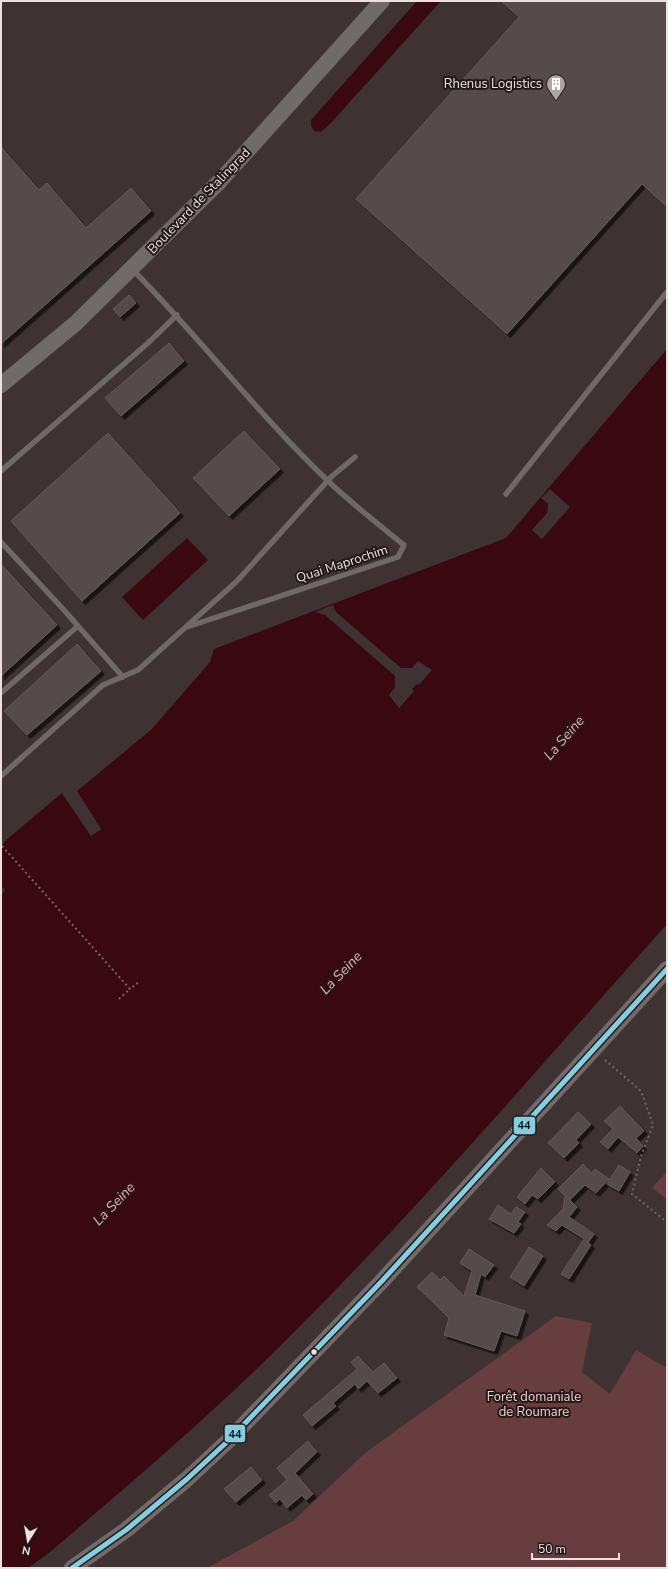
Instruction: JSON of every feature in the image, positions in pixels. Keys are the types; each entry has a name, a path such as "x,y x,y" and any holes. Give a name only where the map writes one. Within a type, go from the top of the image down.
{"main road":[{"name":"Boulevard de Stalingrad","path":"1,385 76,323 220,181 382,1"},
{"path":"72,1568 126,1530 188,1479 228,1441 377,1286 667,969"}],"lane":[{"name":"Quai Maprochim","path":"132,269 177,315 270,422 328,481 404,545 398,557 187,626"},
{"path":"506,494 667,292"},
{"path":"1,471 148,343 177,315"},
{"name":"Quai Maprochim","path":"1,776 103,685 138,670 237,582 328,481 355,457"},
{"path":"1,542 123,677"},
{"path":"2,692 78,626"}],"path":[{"path":"2,846 130,989"},
{"path":"119,999 140,980"},
{"path":"605,1060 642,1091 653,1125 641,1156 632,1194 667,1222"}],"green space":[{"path":"667,1171 667,1199 652,1188"},
{"name":"Forêt domaniale de Roumare","path":"556,1316 592,1323 582,1372 610,1394 636,1350 667,1368 667,1568 207,1568 293,1521 365,1453"}],"water":[{"path":"417,1 441,1 329,125 321,132 314,131 311,126 311,120"},
{"name":"La Seine","path":"667,349 667,924 399,1223 306,1320 244,1381 181,1439 50,1552 28,1568 1,1568 1,897 5,889 1,887 1,847 5,841 62,793 91,836 101,829 77,791 152,729 210,662 214,649 506,538"},
{"path":"187,538 208,560 143,620 122,597"}],"pier":[{"path":"550,489 570,507 542,539 532,530 547,513 548,504 541,498"},
{"path":"333,605 336,612 401,668 412,668 418,661 432,670 419,685 417,684 412,689 414,691 399,708 389,695 395,687 395,676 325,615 315,612"},
{"path":"76,790 101,829 91,836 62,793 63,792 91,833 99,828 75,792"}],"building":[{"name":"Rhenus Logistics","path":"501,1 667,1 667,207 642,184 507,334 356,199 519,17"},
{"path":"1,147 39,190 47,183 86,228 131,188 151,211 1,344"},
{"path":"129,295 136,303 120,317 113,309"},
{"path":"169,343 184,361 121,416 105,398"},
{"path":"244,431 280,469 229,516 193,478"},
{"path":"108,433 180,513 82,601 11,521"},
{"path":"1,564 57,625 1,676"},
{"path":"77,644 101,671 27,735 4,711"},
{"path":"620,1106 644,1131 636,1138 643,1146 637,1153 618,1137 608,1149 600,1142 613,1129 604,1121"},
{"path":"578,1112 591,1124 576,1140 579,1143 564,1158 548,1143"},
{"path":"583,1164 592,1173 595,1169 609,1179 596,1193 585,1185 570,1200 577,1207 569,1217 594,1234 588,1243 591,1245 569,1279 561,1274 584,1239 562,1225 556,1231 547,1225 563,1209 565,1196 558,1189"},
{"path":"619,1165 630,1172 619,1191 607,1184"},
{"path":"541,1168 555,1182 538,1199 532,1195 525,1204 517,1197"},
{"path":"498,1205 511,1214 516,1207 525,1212 518,1222 521,1224 514,1233 489,1219"},
{"path":"529,1247 543,1256 524,1286 510,1277"},
{"path":"469,1249 494,1265 485,1277 481,1274 475,1295 525,1311 517,1336 501,1331 494,1351 444,1335 449,1318 417,1287 432,1272 440,1280 444,1276 464,1296 472,1271 460,1263"},
{"path":"358,1356 373,1372 384,1363 397,1378 378,1393 367,1381 358,1389 355,1384 333,1403 336,1406 312,1426 303,1415 357,1369 351,1362"},
{"path":"308,1441 317,1452 295,1473 313,1494 306,1500 302,1495 287,1508 280,1499 276,1503 269,1495 287,1480 277,1468"},
{"path":"251,1467 262,1480 236,1502 224,1489"}],"transit line":[{"name":"44","path":"72,1568 126,1530 187,1479 228,1441 382,1281 667,969"}],"place":[{"name":"Rhenus Logistics","path":"556,101"}]}
